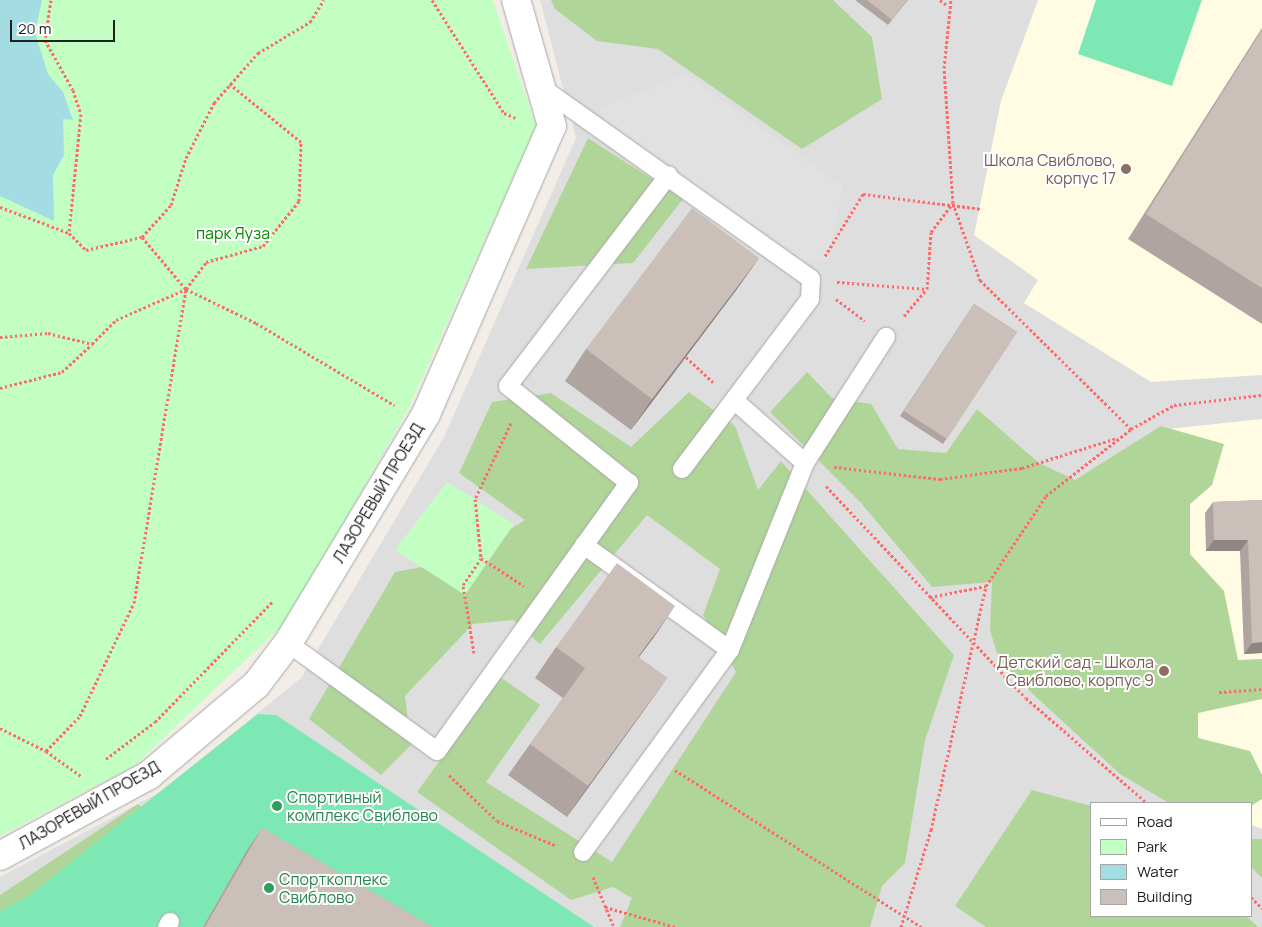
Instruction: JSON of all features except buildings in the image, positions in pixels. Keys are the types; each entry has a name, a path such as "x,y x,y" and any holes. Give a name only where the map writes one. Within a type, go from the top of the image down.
{"street":[{"name":"ЛАЗОРЕВЫЙ ПРОЕЗД","path":"0,856 149,775 216,721 256,684 288,643 434,396 552,126 516,0"}],"lane":[{"path":"541,87 669,174 811,279 810,299 682,469"},
{"path":"288,643 437,751 629,483 508,386 669,174"},
{"path":"583,852 654,757 730,650 805,463 886,337"},
{"path":"734,400 805,463"},
{"path":"584,545 730,650"}],"path":[{"path":"51,0 45,40 59,71 74,90 81,114 69,233"},
{"path":"0,207 69,233 86,250 142,238 171,205 186,158 214,103 258,53 310,22 324,0"},
{"path":"432,0 504,113 520,119"},
{"path":"940,0 948,5"},
{"path":"951,0 948,5 944,68 953,203 980,280 1131,429"},
{"path":"46,750 80,716 134,603 186,289 206,262 263,246 299,201 300,142 230,84"},
{"path":"811,279 863,194 953,203 982,209"},
{"path":"886,337 927,289 930,232 953,203"},
{"path":"142,238 186,289 256,323 401,409"},
{"path":"839,283 927,289"},
{"path":"0,388 62,372 116,320 186,289"},
{"path":"832,295 864,320"},
{"path":"0,337 48,333 92,344"},
{"path":"686,357 734,400"},
{"path":"900,927 906,918 986,586 1046,496 1131,429 1174,405 1262,395"},
{"path":"480,692 463,585 481,558 475,499 523,398"},
{"path":"805,463 940,480 1022,468 1120,437"},
{"path":"805,463 1026,698 1146,802"},
{"path":"481,558 545,600"},
{"path":"930,597 986,586"},
{"path":"104,761 155,722 279,596"},
{"path":"1219,692 1262,689"},
{"path":"0,728 46,750 82,777 97,803"},
{"path":"437,751 446,772 497,821 548,844 583,852 604,907 614,927"},
{"path":"654,757 921,927"},
{"path":"74,782 89,772"},
{"path":"1252,898 1262,908"},
{"path":"604,907 675,927"}],"shaded area":[{"path":"540,0 1262,0 1262,927 0,927 0,877 160,792 301,678 444,437 576,138"},
{"name":"Школа Свиблово, корпус 17","path":"1038,0 1262,0 1262,375 1151,382 1024,303 1038,280 974,235 1001,101"},
{"path":"686,74 843,186 828,262 802,260 599,122 599,108"},
{"path":"1262,419 1262,829 1252,825 1252,802 1194,802 1168,429"}],"green space":[{"name":"парк Яуза","path":"0,0 493,0 536,127 408,409 290,618 134,766 0,836"},
{"path":"551,0 833,0 872,37 882,99 802,149 658,49 597,41 555,9"},
{"path":"1096,0 1202,0 1172,86 1078,54"},
{"path":"588,138 683,199 633,263 526,269"},
{"path":"807,372 832,398 871,404 898,449 946,453 977,409 1039,463 1075,480 1161,426 1224,444 1212,485 1190,504 1190,554 1224,591 1238,660 1262,659 1262,699 1198,713 1198,738 1250,751 1262,775 1262,799 1252,805 1252,802 1167,802 1120,774 999,660 990,630 992,582 932,587 861,503 770,412"},
{"path":"689,392 735,426 758,490 781,461 954,655 925,740 905,863 882,886 870,927 620,927 632,898 613,887 571,900 417,792 500,677 540,705 486,782 612,862 736,672 703,615 720,569 647,515 540,644 513,620 473,624 405,696 411,745 381,775 309,719 395,572 461,560 525,520 459,473 492,402 551,393 631,447"},
{"path":"447,482 514,524 465,595 395,550"},
{"name":"Спортивный комплекс Свиблово","path":"258,714 276,715 594,927 0,927 0,911 27,897"},
{"path":"1032,790 1090,806 1090,917 1247,917 1258,927 986,927 955,906"},
{"path":"138,804 157,820 0,927 0,895"},
{"path":"1252,839 1262,839 1262,878 1252,868"}],"water":[{"path":"0,0 42,0 35,33 48,74 63,92 73,120 63,119 64,155 53,175 54,221 0,196"}],"place":[{"name":"Школа Свиблово, корпус 17","path":"1126,169"},
{"name":"Детский сад - Школа Свиблово, корпус 9","path":"1164,671"},
{"name":"Спортивный комплекс Свиблово","path":"277,806"},
{"name":"Спорткоплекс Свиблово","path":"269,888"}]}
